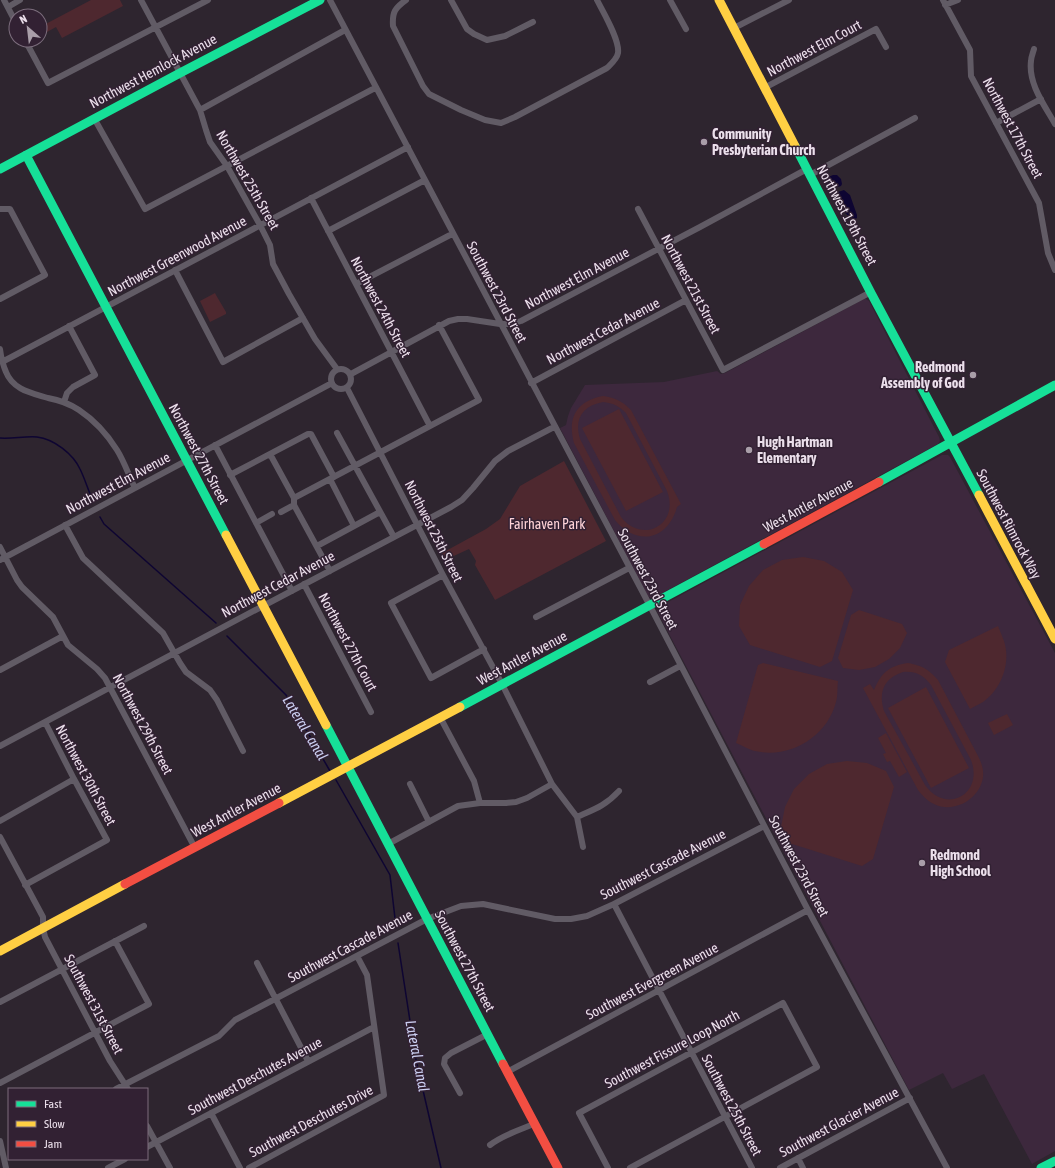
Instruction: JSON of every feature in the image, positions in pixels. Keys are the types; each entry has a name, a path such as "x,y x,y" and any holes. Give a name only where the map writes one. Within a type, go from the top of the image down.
{"main road":[{"name":"Northwest Hemlock Avenue","path":"0,169 320,0"},
{"name":"Northwest 19th Street","path":"719,0 766,87 950,443"},
{"name":"Northwest 27th Street","path":"26,155 347,766"},
{"name":"West Antler Avenue","path":"0,951 650,606 1055,385"},
{"name":"Southwest Rimrock Way","path":"950,443 1054,632"},
{"name":"Southwest 27th Street","path":"347,766 558,1168"},
{"path":"1041,1168 1055,1161"}],"street":[{"path":"4,0 8,7 20,0"},
{"name":"Northwest 25th Street","path":"141,0 200,110 210,142 227,166 260,225 270,245 273,264 302,318 337,369"},
{"path":"29,48 48,83 208,0"},
{"name":"Southwest 23rd Street","path":"330,0 408,147 452,234 650,606 808,910 947,1168"},
{"path":"406,0 396,8 392,18 393,26 423,86 429,94 461,110 486,120 501,123 607,68 618,54 616,37 596,0"},
{"path":"451,0 467,29 487,40 505,36 533,22"},
{"path":"670,0 686,29"},
{"path":"734,28 789,0"},
{"path":"944,2 958,0"},
{"name":"Northwest 17th Street","path":"944,2 970,50 971,76 1039,203 1048,253 1055,270"},
{"name":"Northwest Elm Court","path":"766,87 876,29 886,47"},
{"path":"200,110 346,30"},
{"path":"1034,49 1031,61 1032,79 1055,124"},
{"path":"94,118 145,209 376,88"},
{"path":"996,123 1041,99"},
{"name":"Northwest Elm Avenue","path":"351,374 439,325 449,321 467,319 500,324 512,324 521,321 916,118"},
{"name":"Northwest Greenwood Avenue","path":"2,362 408,147"},
{"path":"328,231 425,180"},
{"name":"Northwest 24th Street","path":"311,198 430,426"},
{"path":"0,209 10,209 45,275 0,299"},
{"name":"Northwest 21st Street","path":"638,209 723,370 871,292"},
{"path":"356,284 452,234"},
{"path":"175,270 223,362 302,318"},
{"name":"Northwest Cedar Avenue","path":"531,383 686,300"},
{"path":"281,512 294,501 332,478 479,400 439,325"},
{"path":"64,402 68,393 73,387 95,375 69,326"},
{"path":"0,349 6,374 13,383 22,390 64,402 80,410 95,422 117,450 134,488"},
{"path":"337,369 346,369 351,374 352,380 347,388 337,388 332,383 332,374 337,369"},
{"name":"Northwest Elm Avenue","path":"3,558 332,383"},
{"name":"Northwest 25th Street","path":"347,388 443,575 502,684"},
{"name":"Northwest Cedar Avenue","path":"0,746 462,500 495,461 508,451 554,427"},
{"path":"337,433 394,537"},
{"path":"230,475 308,434 311,434 354,526"},
{"path":"215,446 292,591"},
{"path":"270,454 330,571"},
{"path":"317,546 380,512"},
{"path":"256,523 272,514"},
{"path":"65,525 83,558 163,633 186,672 210,690 217,700 243,751"},
{"name":"Northwest 29th Street","path":"0,547 3,558 22,587 53,617 68,644 97,669 105,678 195,848"},
{"path":"536,617 629,568"},
{"path":"443,575 391,603 431,678 484,649"},
{"name":"Northwest 27th Court","path":"304,584 371,712"},
{"path":"1,667 63,636"},
{"path":"650,682 680,666"},
{"path":"502,684 552,784 577,817 583,847"},
{"path":"440,717 474,781 480,803"},
{"name":"Northwest 30th Street","path":"25,885 107,840 45,722"},
{"path":"0,821 74,779"},
{"path":"410,784 429,822"},
{"path":"388,844 458,806 480,803 516,802 527,798 552,784"},
{"path":"577,817 595,810 609,802 619,791"},
{"name":"Southwest Cascade Avenue","path":"126,1087 219,1036 235,1020 427,919 461,906 483,904 555,919 571,919 586,916 614,904 764,826"},
{"name":"Southwest 31st Street","path":"0,837 43,918 45,937 110,1061 126,1087"},
{"name":"Southwest 25th Street","path":"614,904 752,1168"},
{"name":"Southwest Evergreen Avenue","path":"508,1072 808,910"},
{"path":"0,1002 144,926"},
{"path":"0,1083 149,1004 115,941"},
{"path":"357,956 367,975 374,1027"},
{"path":"257,963 308,1061"},
{"name":"Southwest Fissure Loop North","path":"608,1168 579,1113 783,1002 817,1067 725,1117"},
{"name":"Southwest Deschutes Avenue","path":"148,1146 374,1027"},
{"name":"Southwest Deschutes Drive","path":"249,1168 384,1095 374,1027"},
{"path":"460,1093 445,1067 444,1061 451,1053 488,1034"},
{"name":"Southwest Glacier Avenue","path":"780,1168 910,1098"},
{"name":"Southwest Deschutes Drive","path":"211,1113 240,1168"},
{"path":"630,1168 725,1117"},
{"path":"490,1145 497,1139 534,1124"},
{"path":"148,1128 170,1168"},
{"path":"0,1141 6,1168"},
{"path":"798,1158 803,1168"},
{"path":"108,1168 123,1160"}],"shaded area":[{"path":"837,175 841,179 842,184 841,186 831,189 827,185 826,178"},
{"path":"844,190 850,195 857,215 857,218 855,219 846,214 835,198 835,193"},
{"name":"Hugh Hartman Elementary","path":"864,299 869,301 939,437 940,441 938,444 655,597 651,598 648,596 560,428 566,425 571,408 585,385 664,382 717,371 721,374 725,373"},
{"name":"Redmond High School","path":"942,455 948,455 950,457 1055,653 1055,1151 1032,1164 984,1074 952,1089 943,1073 909,1090 657,611 659,607"}],"green space":[{"path":"91,0 120,0 123,6 62,38 56,27 48,32 48,23"},
{"path":"215,293 226,314 210,322 200,301"},
{"path":"603,396 612,398 622,402 631,410 681,504 677,507 673,518 667,527 659,533 651,536 633,534 624,529 615,520 574,443 572,434 573,418 581,406 594,398","holes":["603,402 616,405 626,413 667,491 670,503 668,513 664,521 657,527 649,530 639,529 630,525 621,517 580,439 578,425 581,414 590,407"]},
{"path":"619,409 663,492 626,511 582,428"},
{"name":"Fairhaven Park","path":"564,461 606,541 495,600 475,565 476,561 469,549 445,560 442,553 486,529 500,519 520,486"},
{"path":"803,557 824,561 842,572 853,590 832,661 820,667 750,645 739,626 740,605 749,586 763,570 782,560"},
{"path":"859,610 902,624 907,633 900,648 889,659 875,667 859,670 843,668 838,658 851,615"},
{"path":"998,626 1006,649 1005,666 1000,683 990,697 970,709 945,662 949,650"},
{"path":"763,663 838,681 836,702 824,726 816,735 805,743 781,752 768,753 753,750 736,743 758,665"},
{"path":"908,663 918,665 931,673 938,680 979,758 983,771 981,785 971,798 958,806 942,807 931,803 921,794 863,688 870,684 874,690 883,674 891,668","holes":["903,672 919,674 931,685 971,760 974,772 972,782 968,791 961,796 952,799 943,799 934,794 925,785 884,711 882,704 882,692 884,687 891,678"]},
{"path":"926,687 969,768 931,788 888,708"},
{"path":"1007,714 1013,725 994,735 988,723"},
{"path":"886,733 907,772 899,777 890,761 887,762 883,754 886,753 878,738"},
{"path":"847,761 867,763 886,771 894,787 873,859 862,866 789,843 781,827 785,807 794,789 809,774 827,764"}],"waterway":[{"name":"Lateral Canal","path":"0,438 37,437 50,441 62,448 77,463 93,501"},
{"name":"Lateral Canal","path":"100,517 104,524 216,623"},
{"name":"Lateral Canal","path":"227,636 286,695 330,771"},
{"name":"Lateral Canal","path":"336,780 390,875 396,927"},
{"name":"Lateral Canal","path":"398,943 416,1060 441,1168"}],"traffic: fast":[{"path":"0,169 320,0"},
{"path":"795,146 871,293 979,495"},
{"path":"26,155 226,535"},
{"path":"879,482 1055,385"},
{"path":"460,707 764,544"},
{"path":"326,725 503,1064"},
{"path":"1041,1168 1055,1161"}],"traffic: slow":[{"path":"719,0 795,146"},
{"path":"979,495 1055,639"},
{"path":"226,535 326,725"},
{"path":"279,803 460,707"},
{"path":"0,951 125,884"}],"traffic: jam":[{"path":"764,544 879,482"},
{"path":"125,884 279,803"},
{"path":"503,1064 558,1168"}],"place":[{"name":"Community Presbyterian Church","path":"704,142"},
{"name":"Redmond Assembly of God","path":"973,375"},
{"name":"Hugh Hartman Elementary","path":"749,450"},
{"name":"Redmond High School","path":"922,863"}]}
